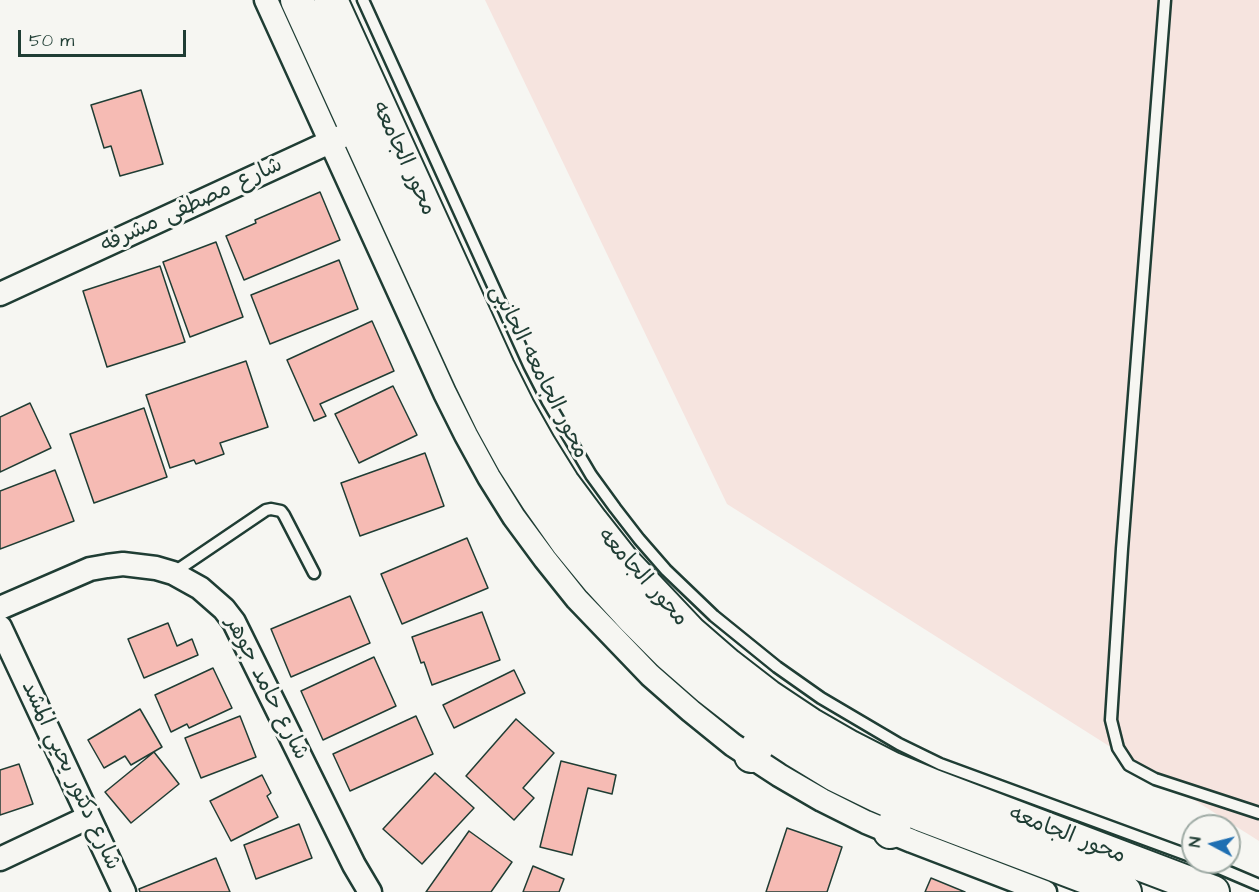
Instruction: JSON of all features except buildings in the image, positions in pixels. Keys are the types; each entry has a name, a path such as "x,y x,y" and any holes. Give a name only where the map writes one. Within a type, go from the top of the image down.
{"street":[{"path":"266,0 343,136"},
{"name":"محور الجامعه","path":"297,0 343,136 513,462 567,542 599,580 655,640 709,689 750,721 759,744 794,750 836,775 897,819 1125,892"},
{"name":"محور الجامعه","path":"331,0 498,367 540,446 563,483 622,560 690,632 728,665 777,702 810,724 891,768 1213,892"},
{"name":"شارع مصطفى مشرفه","path":"0,294 384,117"},
{"name":"شارع حامد جوهر","path":"0,608 90,569 123,564 156,568 172,573 200,588 224,609 234,622 363,883 370,892"},
{"name":"شارع دكتور يحيي المشد","path":"0,627 124,892"},
{"path":"0,859 89,817"},
{"path":"897,819 1045,892"}],"lane":[{"name":"محور الجامعه الجانبى","path":"363,0 548,402 591,475 621,516 666,570 714,616 777,667 821,698 889,738 940,764 1181,853"},
{"path":"1165,0 1122,549 1111,720 1118,748 1129,765 1155,779 1259,813"},
{"path":"172,573 266,510 271,509 281,511 284,515 314,573"},
{"path":"1233,874 1259,885"}],"shaded area":[{"path":"485,0 1259,0 1259,841 1241,830 1241,814 1216,814 727,504"}]}
